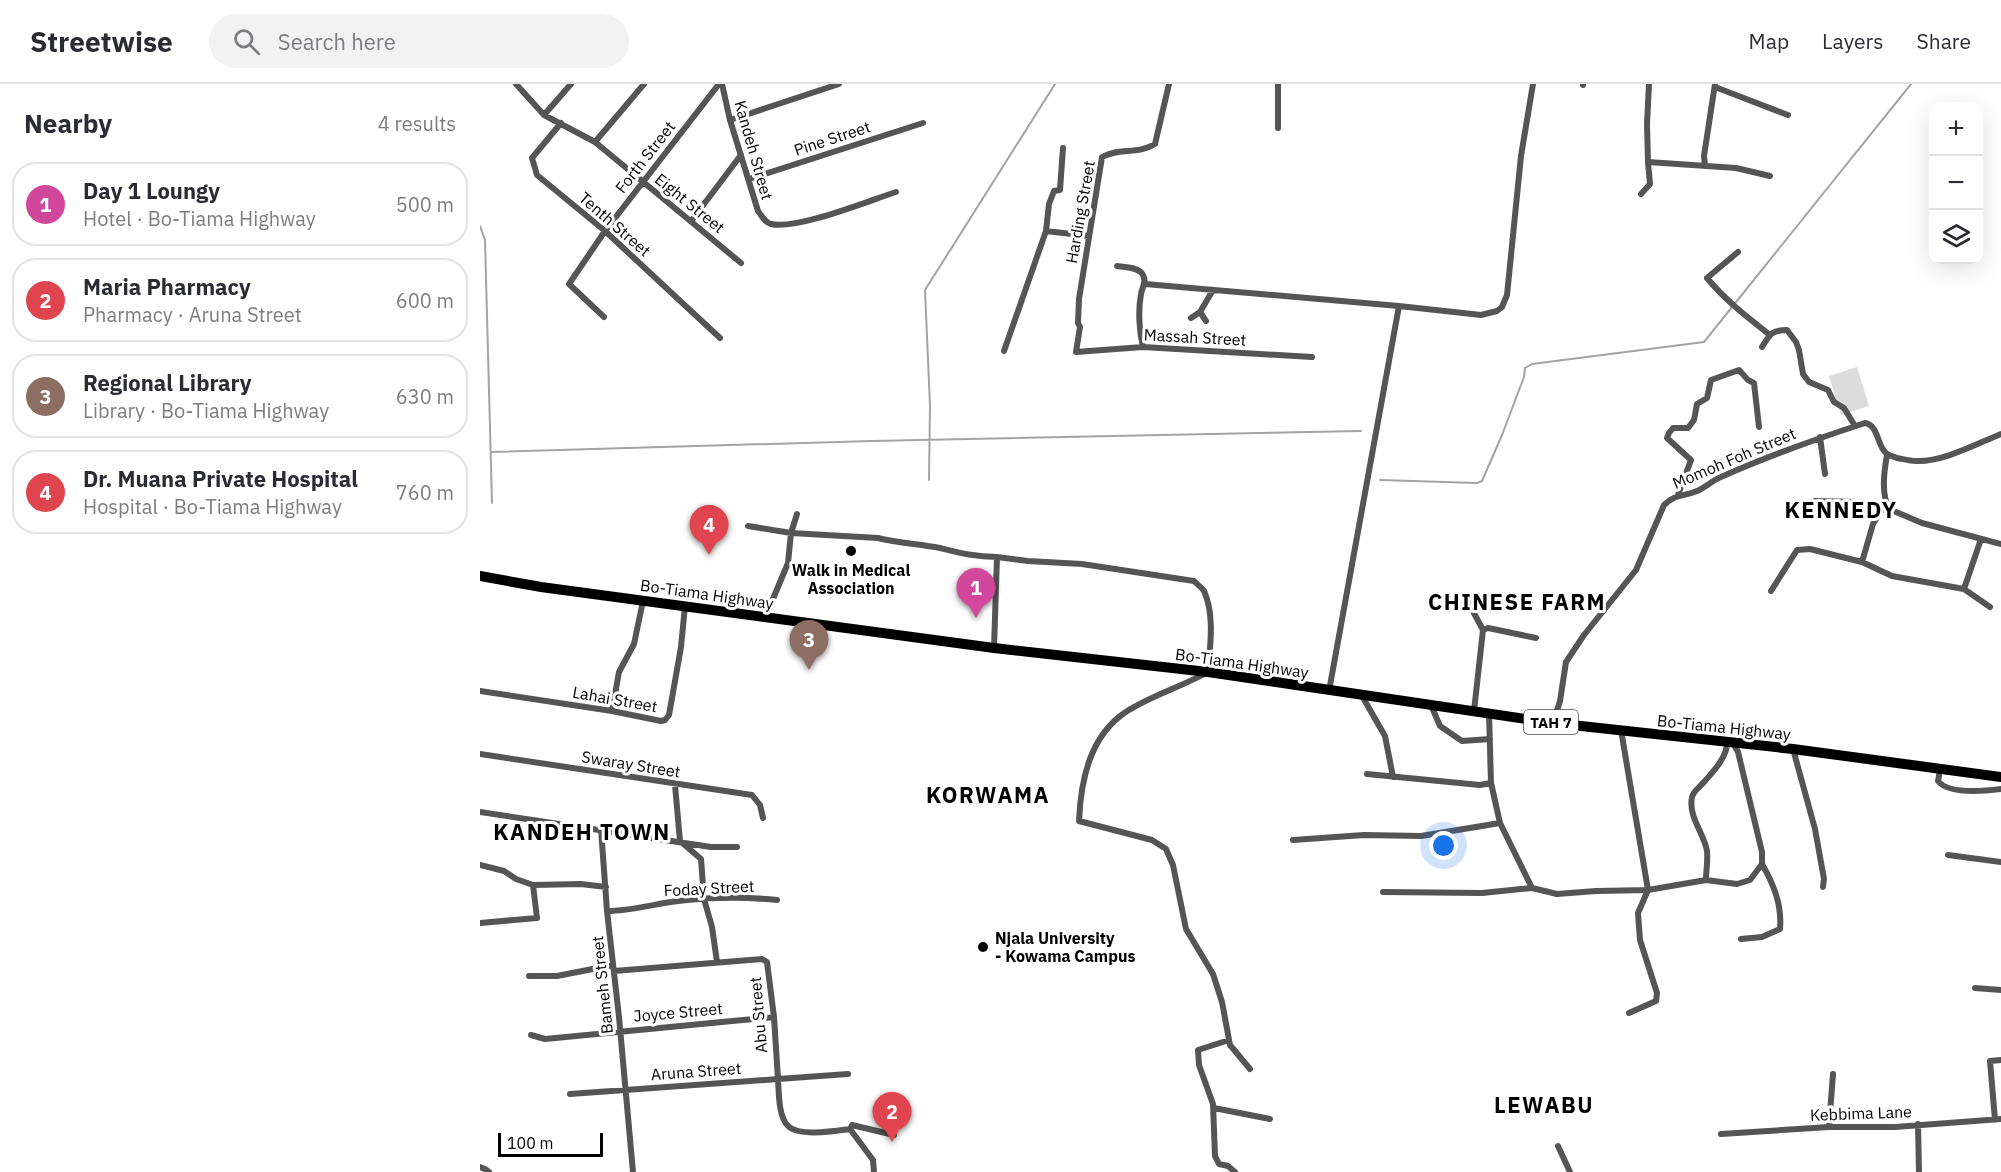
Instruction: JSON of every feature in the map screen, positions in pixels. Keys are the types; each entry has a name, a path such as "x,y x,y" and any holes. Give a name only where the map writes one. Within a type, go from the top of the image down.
{"highway":[{"name":"Bo-Tiama Highway","path":"480,576 541,587 765,618 994,648 1208,672 1553,723 1793,749 2001,777"}],"street":[{"path":"516,84 544,115 571,84"},
{"path":"596,142 644,84"},
{"name":"Kandeh Street","path":"720,84 758,211 765,221 771,224 800,224 896,192"},
{"name":"Forth Street","path":"604,317 569,284 605,231 720,84"},
{"path":"730,120 839,84"},
{"name":"Harding Street","path":"1076,352 1080,327 1078,323 1079,299 1102,157 1112,152 1144,150 1155,144 1169,84"},
{"path":"1278,84 1278,128"},
{"path":"1145,284 1481,315 1497,311 1502,307 1507,296 1521,156 1533,84"},
{"path":"1641,194 1650,184 1647,124 1649,84"},
{"path":"1705,165 1704,156 1715,85 1788,115"},
{"name":"Eight Street","path":"544,115 596,142 741,263"},
{"name":"Tenth Street","path":"561,123 532,158 537,175 605,231 720,338"},
{"name":"Pine Street","path":"749,179 923,123"},
{"path":"1004,351 1046,231 1049,204 1054,191 1060,190 1063,148"},
{"path":"692,220 741,154"},
{"path":"1648,162 1736,168 1770,176"},
{"path":"1046,231 1089,236"},
{"path":"1738,252 1707,278 1739,310 1770,335"},
{"path":"1117,266 1138,270 1144,275 1145,284 1141,292 1140,335 1143,347"},
{"path":"1191,318 1200,312 1214,290"},
{"path":"1329,691 1398,306"},
{"path":"1200,312 1206,321"},
{"path":"1762,347 1770,335 1777,330 1787,330 1796,342 1803,374 1809,382 1828,390 1834,402 1844,408 1855,426 1869,423 1887,455 1914,462 1927,461 2001,434"},
{"name":"Massah Street","path":"1076,352 1143,347 1312,357"},
{"path":"1678,495 1691,460 1667,438 1673,428 1688,428 1694,420 1697,404 1707,398 1711,380 1739,370 1754,383 1759,428"},
{"name":"Momoh Foh Street","path":"1553,723 1560,701 1566,662 1584,635 1636,570 1664,505 1678,495 1698,491 1719,478 1820,437 1855,426"},
{"path":"1820,437 1826,474"},
{"path":"1887,455 1884,472 1886,503 1889,509 1922,523 2001,544"},
{"path":"1815,501 1857,502 1880,514"},
{"path":"1862,562 1873,524 1886,503"},
{"path":"765,618 788,563 791,533 797,514"},
{"path":"748,526 791,533 878,538 941,548 961,555 1082,564 1194,581 1203,590 1209,614 1208,672 1134,706 1112,722 1098,742 1085,772 1079,821 1152,840 1166,849 1173,864 1186,928 1213,974 1222,1002 1228,1040 1250,1069"},
{"path":"1964,589 1981,539"},
{"path":"1771,591 1797,550 1810,549 1862,562 1892,576 1964,589 1990,607"},
{"path":"994,648 997,557"},
{"path":"612,711 619,672 634,644 643,601"},
{"path":"1468,602 1483,630 1474,711"},
{"name":"Lahai Street","path":"480,691 612,711 661,721 667,718 681,647 685,606"},
{"path":"1483,630 1488,628 1536,638"},
{"path":"1362,696 1385,736 1393,777"},
{"path":"1431,704 1440,726 1462,741 1490,739"},
{"path":"1489,712 1491,783 1500,823 1532,888"},
{"path":"1621,730 1648,890 1638,913 1640,940 1657,993 1656,1001 1629,1013"},
{"path":"1706,880 1707,851 1696,826 1691,800 1694,791 1721,760 1730,742 1738,752 1762,852 1762,864 1771,879 1781,911 1780,929 1762,937 1741,939"},
{"path":"1793,749 1815,829 1824,879 1823,887"},
{"name":"Swaray Street","path":"480,754 752,795 760,805 763,818"},
{"path":"1940,770 1938,781 1941,785 1959,790 2001,789"},
{"path":"1367,774 1480,785 1491,783"},
{"path":"675,785 680,841 701,859 704,899 712,927 717,962"},
{"path":"480,812 711,847 737,847"},
{"path":"1293,840 1364,835 1421,836 1500,823"},
{"name":"Bameh Street","path":"601,829 633,1172"},
{"path":"1948,855 2001,862"},
{"path":"1383,892 1482,893 1532,888 1557,894 1648,890 1706,880 1737,884 1750,880 1762,864"},
{"path":"480,865 504,871 516,879 533,885 580,884 606,887"},
{"path":"480,923 537,918 533,885"},
{"name":"Foday Street","path":"607,910 622,911 704,899 777,900"},
{"name":"Abu Street","path":"529,976 557,976 613,968 762,959 767,962 774,1017 778,1079"},
{"path":"1975,988 2001,990"},
{"name":"Joyce Street","path":"531,1035 545,1039 774,1017"},
{"path":"1228,1040 1198,1050 1199,1065 1214,1108 1215,1156 1219,1164 1228,1166 1235,1172"},
{"path":"1998,1119 1990,1061 2001,1060"},
{"path":"848,1074 778,1079 781,1108 788,1126 798,1131 824,1132 851,1127 894,1135"},
{"path":"1829,1127 1833,1074"},
{"name":"Aruna Street","path":"570,1095 778,1079"},
{"path":"1214,1108 1270,1119"},
{"name":"Kebbima Lane","path":"1721,1134 1829,1127 1895,1127 1998,1119"},
{"path":"1918,1124 1919,1172"},
{"path":"851,1127 873,1160 874,1172"},
{"path":"1558,1146 1570,1172"}],"shaded area":[{"path":"1857,367 1869,406 1841,415 1829,376"}],"waterway":[{"path":"929,480 930,406 925,290 1055,84"},
{"path":"1380,480 1477,483 1482,481 1502,435 1524,377 1525,368 1532,364 1704,342 1911,84"},
{"path":"480,226 485,240 492,503"},
{"path":"491,452 872,441 1361,431"}],"place":[{"name":"Walk in Medical Association","path":"851,551"},
{"name":"Dr. Muana Private Hospital","path":"709,555"},
{"name":"Day 1 Loungy","path":"976,618"},
{"name":"Regional Library","path":"809,670"},
{"name":"Njala University - Kowama Campus","path":"983,947"},
{"name":"Maria Pharmacy","path":"892,1142"}],"district":[{"name":"KENNEDY","path":"1841,509"},
{"name":"CHINESE FARM","path":"1517,601"},
{"name":"KORWAMA","path":"988,794"},
{"name":"KANDEH TOWN","path":"582,831"},
{"name":"LEWABU","path":"1544,1104"}]}
